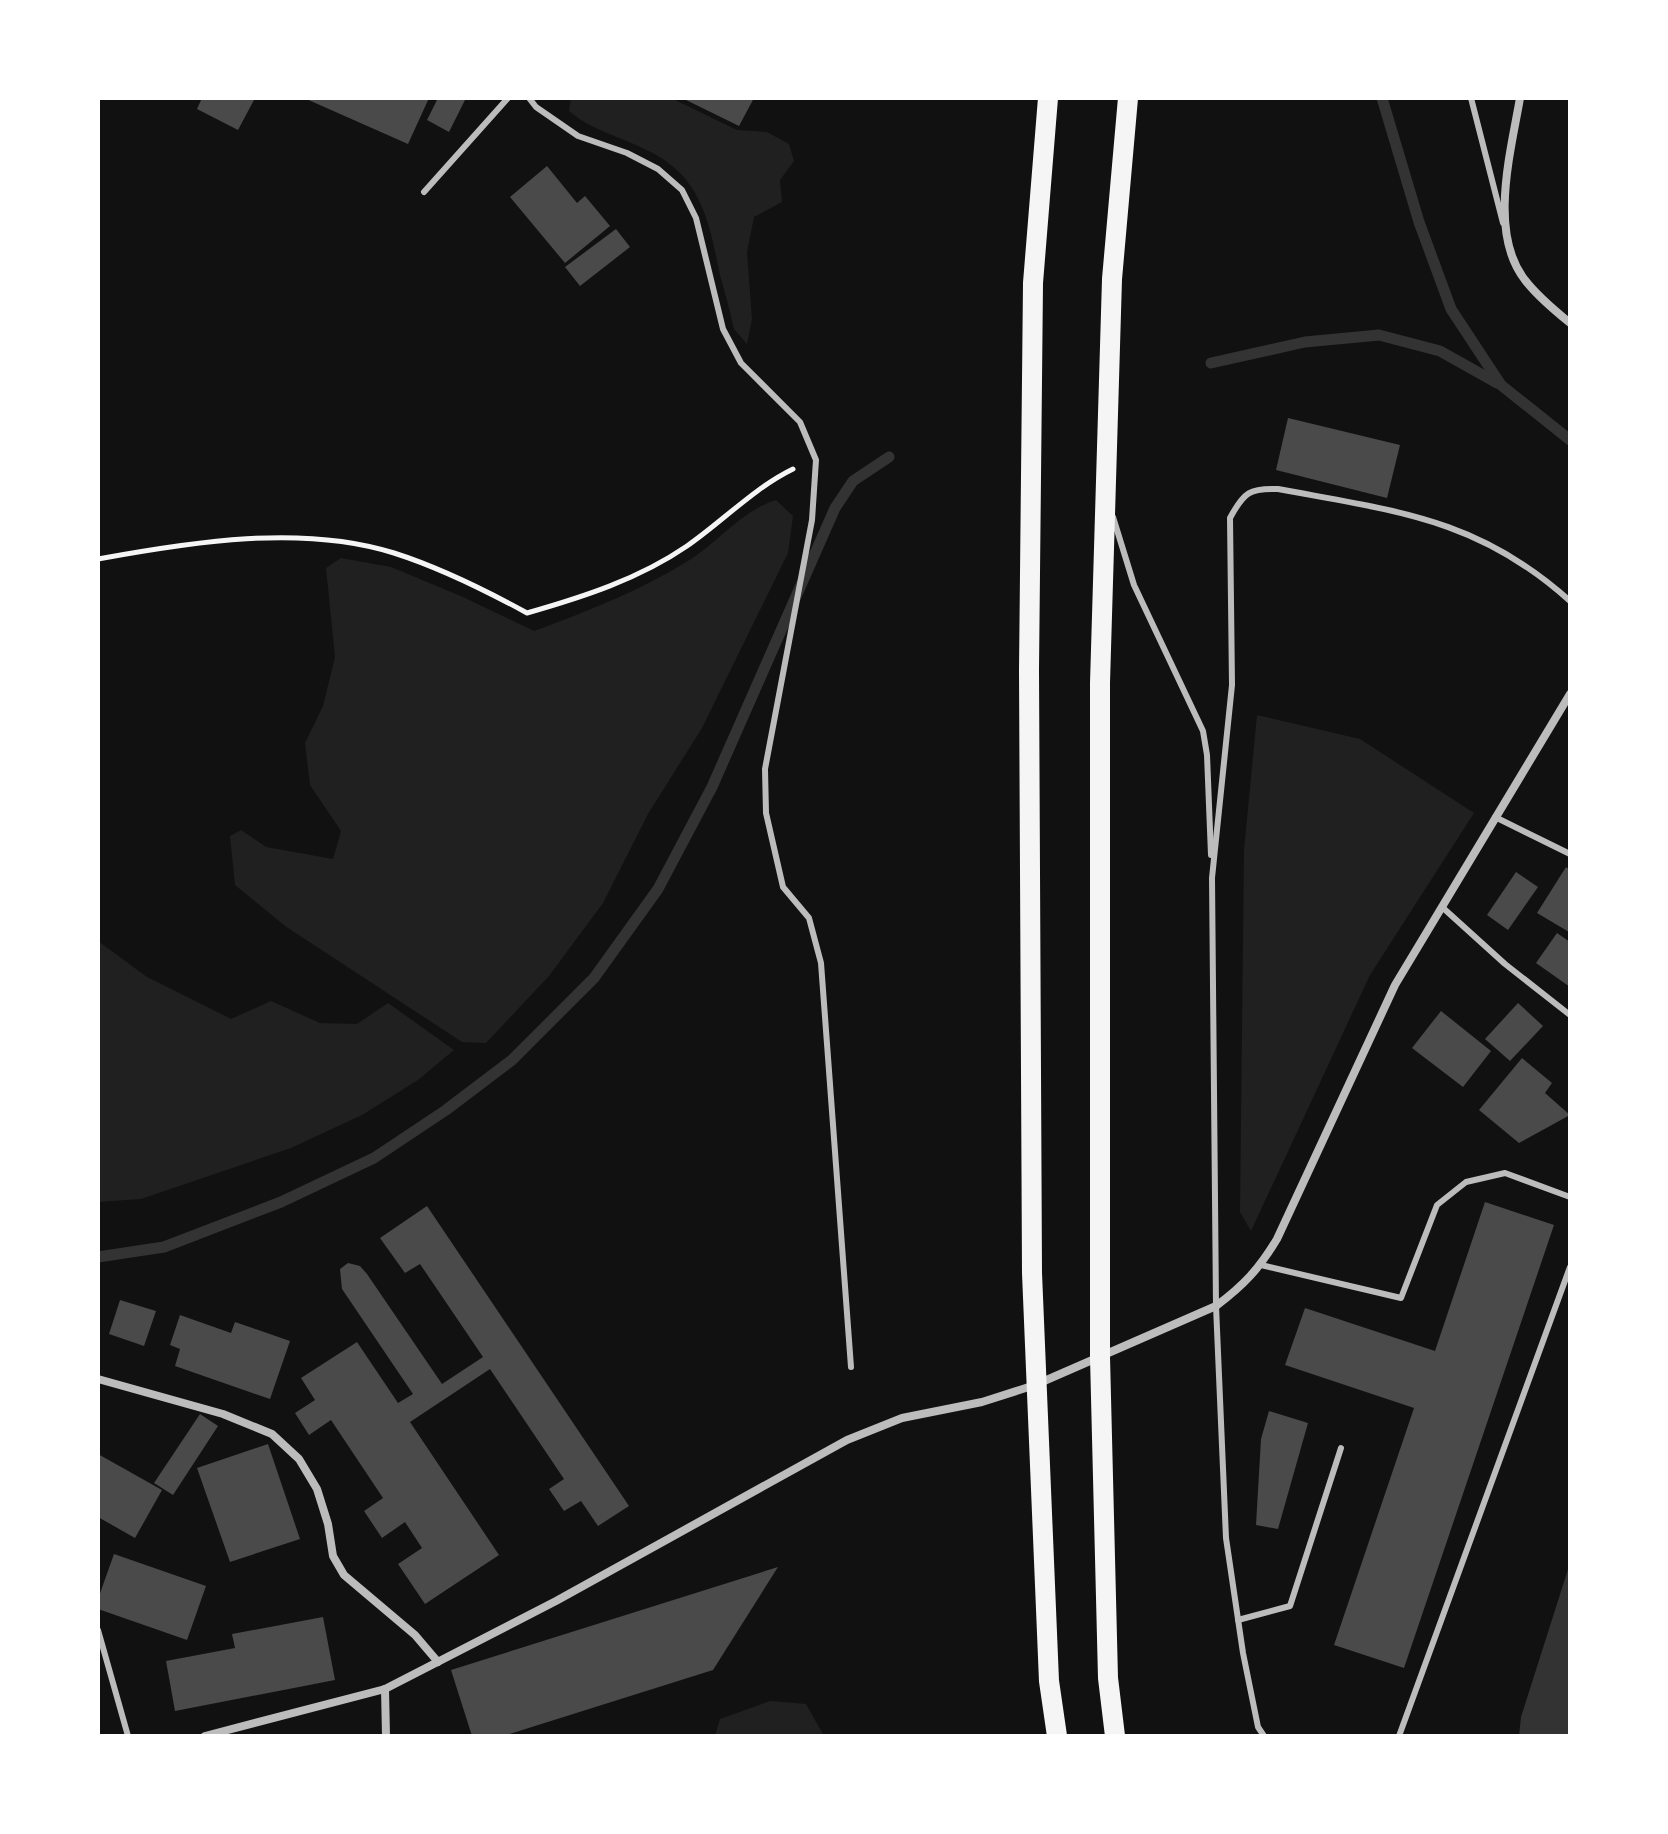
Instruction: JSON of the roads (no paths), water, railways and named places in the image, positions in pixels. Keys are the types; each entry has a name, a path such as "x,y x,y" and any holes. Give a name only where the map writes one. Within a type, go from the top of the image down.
{"main road":[{"path":"1048,98 1033,283 1029,654 1035,1385 1049,1681 1057,1736"},
{"path":"1115,1736 1108,1678 1100,1357 1100,683 1112,279 1128,98"}],"street":[{"path":"1520,98 1504,195 1507,242 1523,278 1570,323"},
{"path":"205,1736 385,1689 556,1601 847,1440 902,1418 982,1402 1035,1385 1216,1306 1242,1287 1277,1239 1395,985 1570,694"},
{"path":"98,1379 223,1414 272,1434 299,1459 317,1489 328,1524 333,1556 344,1575 415,1635 438,1662"},
{"path":"385,1689 386,1736"}],"lane":[{"path":"424,192 508,98"},
{"path":"529,98 536,107 578,136 627,153 658,169 682,190 696,218 723,329 741,363 800,422 816,460 812,520 765,769 766,813 783,887 809,918 821,963 851,1367"},
{"path":"1471,98 1507,242"},
{"path":"1106,484 1134,585 1203,731 1207,755 1212,878 1216,1306 1226,1538 1258,1727 1264,1736"},
{"path":"1212,878 1232,685 1230,518 1239,500 1258,488 1278,489 1415,515 1464,531 1498,548 1535,571 1570,601"},
{"path":"1495,817 1570,854"},
{"path":"1442,907 1505,964 1570,1015"},
{"path":"1261,1265 1401,1298 1437,1205 1466,1182 1505,1173 1570,1197"},
{"path":"1399,1736 1570,1267"},
{"path":"1238,1620 1290,1606 1341,1448"},
{"path":"98,1630 128,1736"}],"waterway":[{"path":"1382,98 1419,222 1451,309 1501,385 1570,440"},
{"path":"1211,363 1305,342 1379,335 1440,351 1497,383"},
{"path":"98,1257 164,1247 281,1202 374,1158 446,1110 512,1060 594,978 658,889 712,787 835,508 853,481 889,457"}]}
